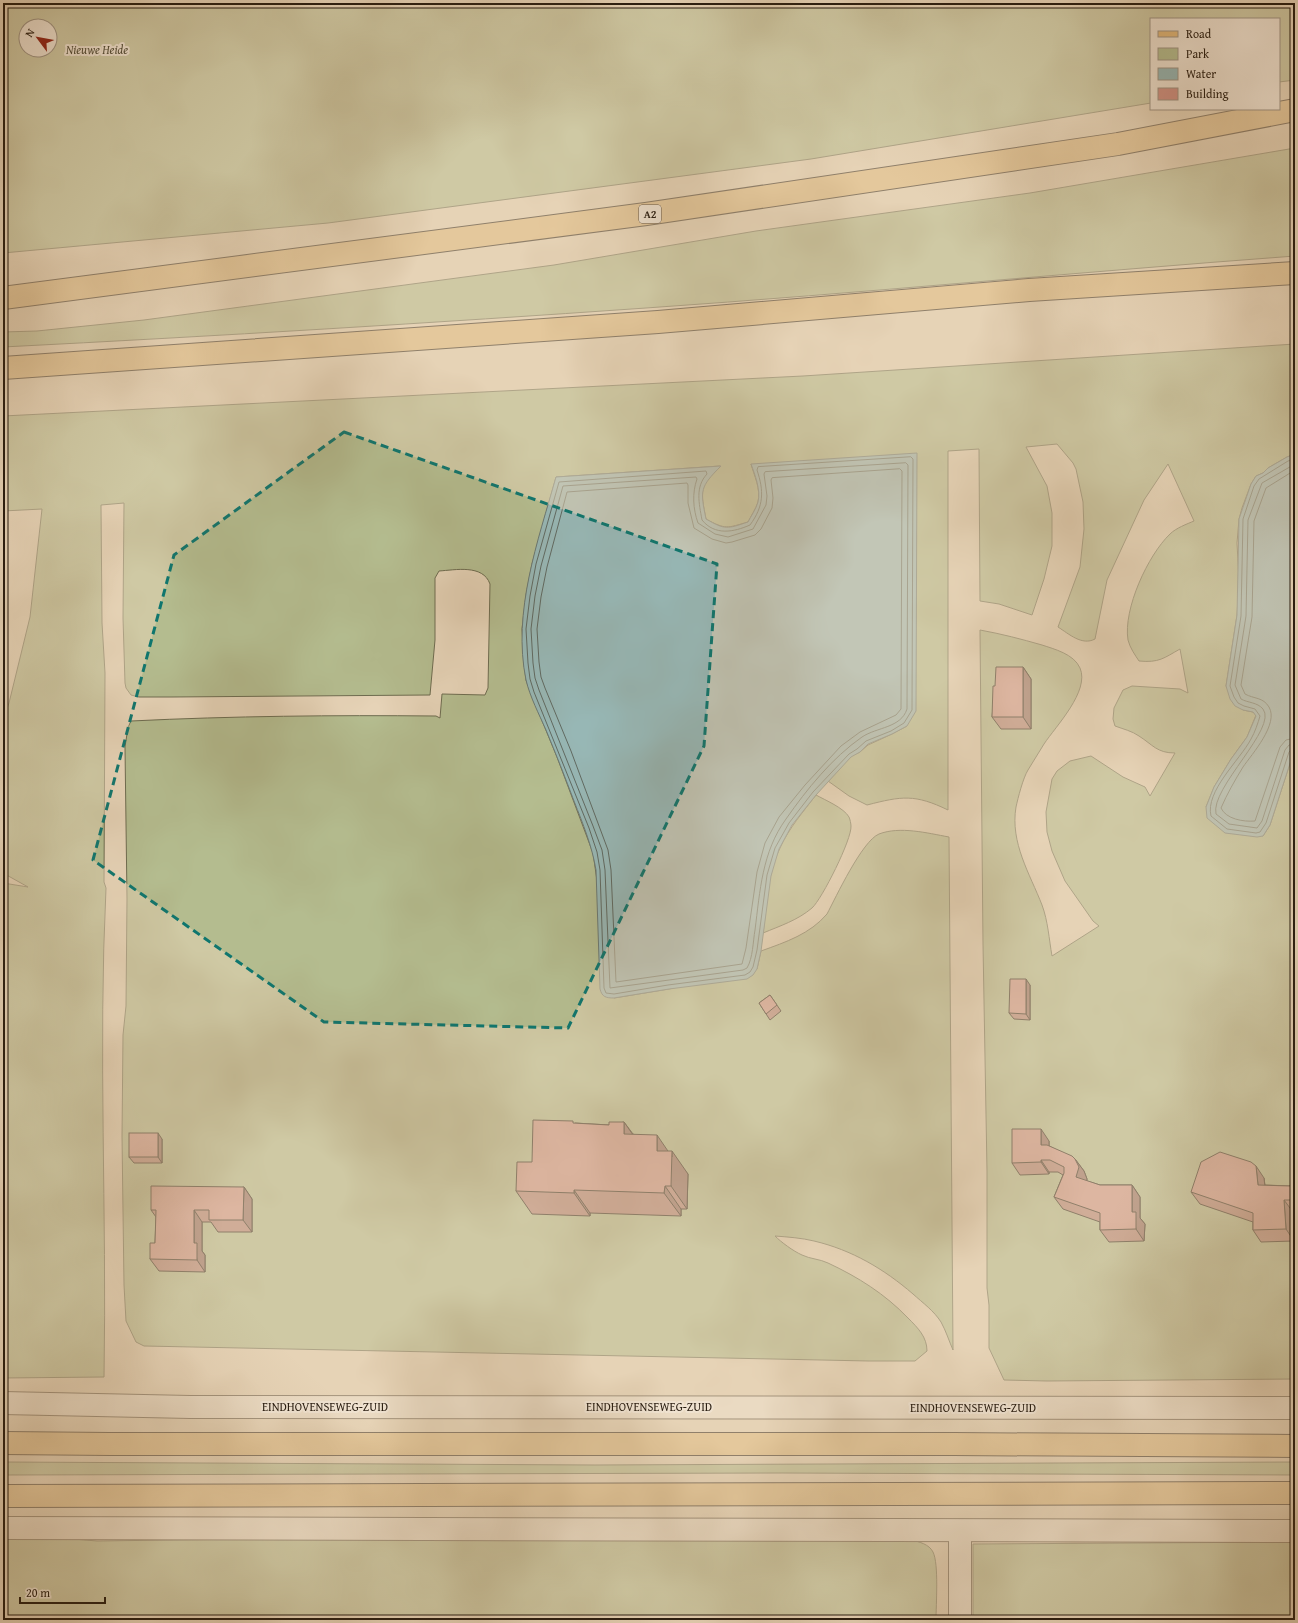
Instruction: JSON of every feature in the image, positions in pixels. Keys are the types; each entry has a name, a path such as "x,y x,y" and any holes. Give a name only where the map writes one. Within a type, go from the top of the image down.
{"main road":[{"name":"A2","path":"3,298 646,214 1118,144 1295,110"},
{"path":"3,368 650,323 1021,291 1295,273"},
{"path":"3,1443 953,1444 1295,1446"},
{"path":"3,1496 1295,1493"}],"street":[{"name":"EINDHOVENSEWEG-ZUID","path":"3,1403 190,1407 1295,1408"},
{"path":"3,1528 1295,1531"},
{"path":"960,1531 960,1620"}],"highlighted area":[{"path":"344,432 717,564 704,746 568,1028 324,1022 93,860 174,555"}],"green space":[{"name":"Nieuwe Heide","path":"3,3 1295,3 1295,80 1280,82 1280,18 1150,18 1150,103 811,159 328,223 3,253"},
{"path":"1295,148 1295,256 646,308 325,329 3,347 3,332 37,331 144,320 554,265 756,231 1030,193"},
{"path":"1295,344 1295,454 1287,457 1256,476 1251,484 1239,519 1237,543 1239,581 1237,615 1226,686 1243,710 1253,712 1256,715 1247,737 1231,759 1214,787 1206,807 1263,836 1270,825 1295,748 1295,1379 1004,1380 989,1348 989,1305 987,1288 987,1171 980,630 1058,650 1069,656 1077,663 1082,677 1080,687 1070,708 1044,744 1028,770 1016,807 1015,820 1018,846 1044,911 1052,956 1099,926 1093,921 1065,881 1052,851 1047,832 1046,812 1052,779 1057,771 1070,761 1091,756 1123,777 1145,787 1150,796 1175,753 1159,750 1136,734 1115,726 1113,719 1114,708 1123,690 1132,686 1180,689 1188,693 1180,649 1157,660 1139,661 1131,649 1128,640 1127,627 1133,598 1153,555 1172,532 1194,521 1168,464 1144,500 1107,580 1095,639 1085,641 1071,636 1058,627 1080,567 1084,529 1083,502 1076,469 1073,463 1057,444 1026,447 1047,486 1052,513 1052,546 1044,579 1032,615 999,604 980,601 979,449 948,451 948,810 926,801 908,798 899,798 867,805 849,796 828,781 851,756 860,752 868,745 907,726 751,464 759,492 758,502 748,522 731,527 718,525 706,519 703,500 704,485 706,480 720,466 556,477 532,564 526,595 522,629 526,680 593,853 614,998 669,989 757,969 761,951 797,937 813,927 827,914 857,858 872,839 879,834 905,830 949,837 953,1350 943,1325 935,1314 891,1276 854,1255 828,1245 805,1239 775,1236 787,1246 799,1253 839,1268 860,1280 890,1301 912,1322 924,1337 927,1351 915,1361 869,1361 144,1346 136,1342 126,1321 124,1285 122,1136 123,1035 126,1006 127,899 125,747 128,727 131,721 207,718 284,716 436,716 440,718 442,694 485,695 488,688 490,584 481,573 460,569 439,571 435,578 435,640 430,695 139,697 131,695 126,688 125,683 123,618 124,503 101,505 102,623 105,673 104,882 106,888 103,1010 104,1377 3,1378 3,883 28,887 3,873 3,720 9,703 30,617 42,509 3,511 3,416 803,376"},
{"path":"816,795 839,807 849,817 851,826 847,843 829,882 812,908 795,919 763,933 772,868 792,827"},
{"path":"3,1462 595,1465 1295,1462 1295,1475 783,1473 3,1475"},
{"path":"61,1538 97,1541 248,1539 912,1540 929,1547 935,1558 937,1575 936,1620 3,1620 3,1539"},
{"path":"1295,1542 1295,1620 973,1620 973,1544"}],"water":[{"path":"917,453 916,711 907,726 868,744 860,752 851,757 816,795 792,825 779,849 771,876 761,951 757,969 753,975 747,979 614,998 605,996 602,994 600,989 596,870 590,844 581,818 530,693 526,680 523,654 522,629 529,577 556,477 721,466 705,484 703,490 704,509 706,519 722,527 730,527 748,522 758,502 758,488 751,464"},
{"path":"1295,454 1295,748 1270,825 1263,836 1257,837 1225,833 1207,818 1206,807 1214,787 1231,759 1247,737 1256,716 1253,712 1243,710 1235,706 1230,699 1226,686 1237,615 1239,519 1251,484 1256,476 1287,457"}],"building":[{"path":"996,667 1023,667 1023,717 992,717 993,686 995,686"},
{"path":"1293,945 1295,945 1295,952 1292,952"},
{"path":"1010,979 1026,979 1026,1014 1009,1013"},
{"path":"770,995 777,1005 766,1014 759,1003"},
{"path":"533,1120 573,1121 573,1123 609,1125 609,1122 624,1122 624,1134 657,1135 657,1151 672,1151 671,1186 665,1186 664,1193 574,1190 574,1193 516,1191 517,1162 532,1162"},
{"path":"1012,1129 1041,1129 1041,1145 1047,1145 1072,1156 1075,1159 1079,1167 1076,1177 1100,1185 1132,1185 1132,1212 1136,1212 1136,1229 1100,1230 1100,1213 1054,1197 1064,1173 1064,1167 1050,1160 1041,1160 1041,1162 1012,1163"},
{"path":"129,1133 158,1133 158,1157 129,1157"},
{"path":"1220,1152 1251,1162 1256,1166 1258,1185 1290,1186 1295,1177 1295,1195 1293,1200 1284,1200 1286,1229 1253,1230 1253,1213 1191,1192 1201,1162"},
{"path":"151,1186 244,1187 243,1220 209,1220 209,1210 194,1210 194,1243 197,1243 197,1260 150,1259 150,1243 155,1243 156,1210 151,1210"}]}
